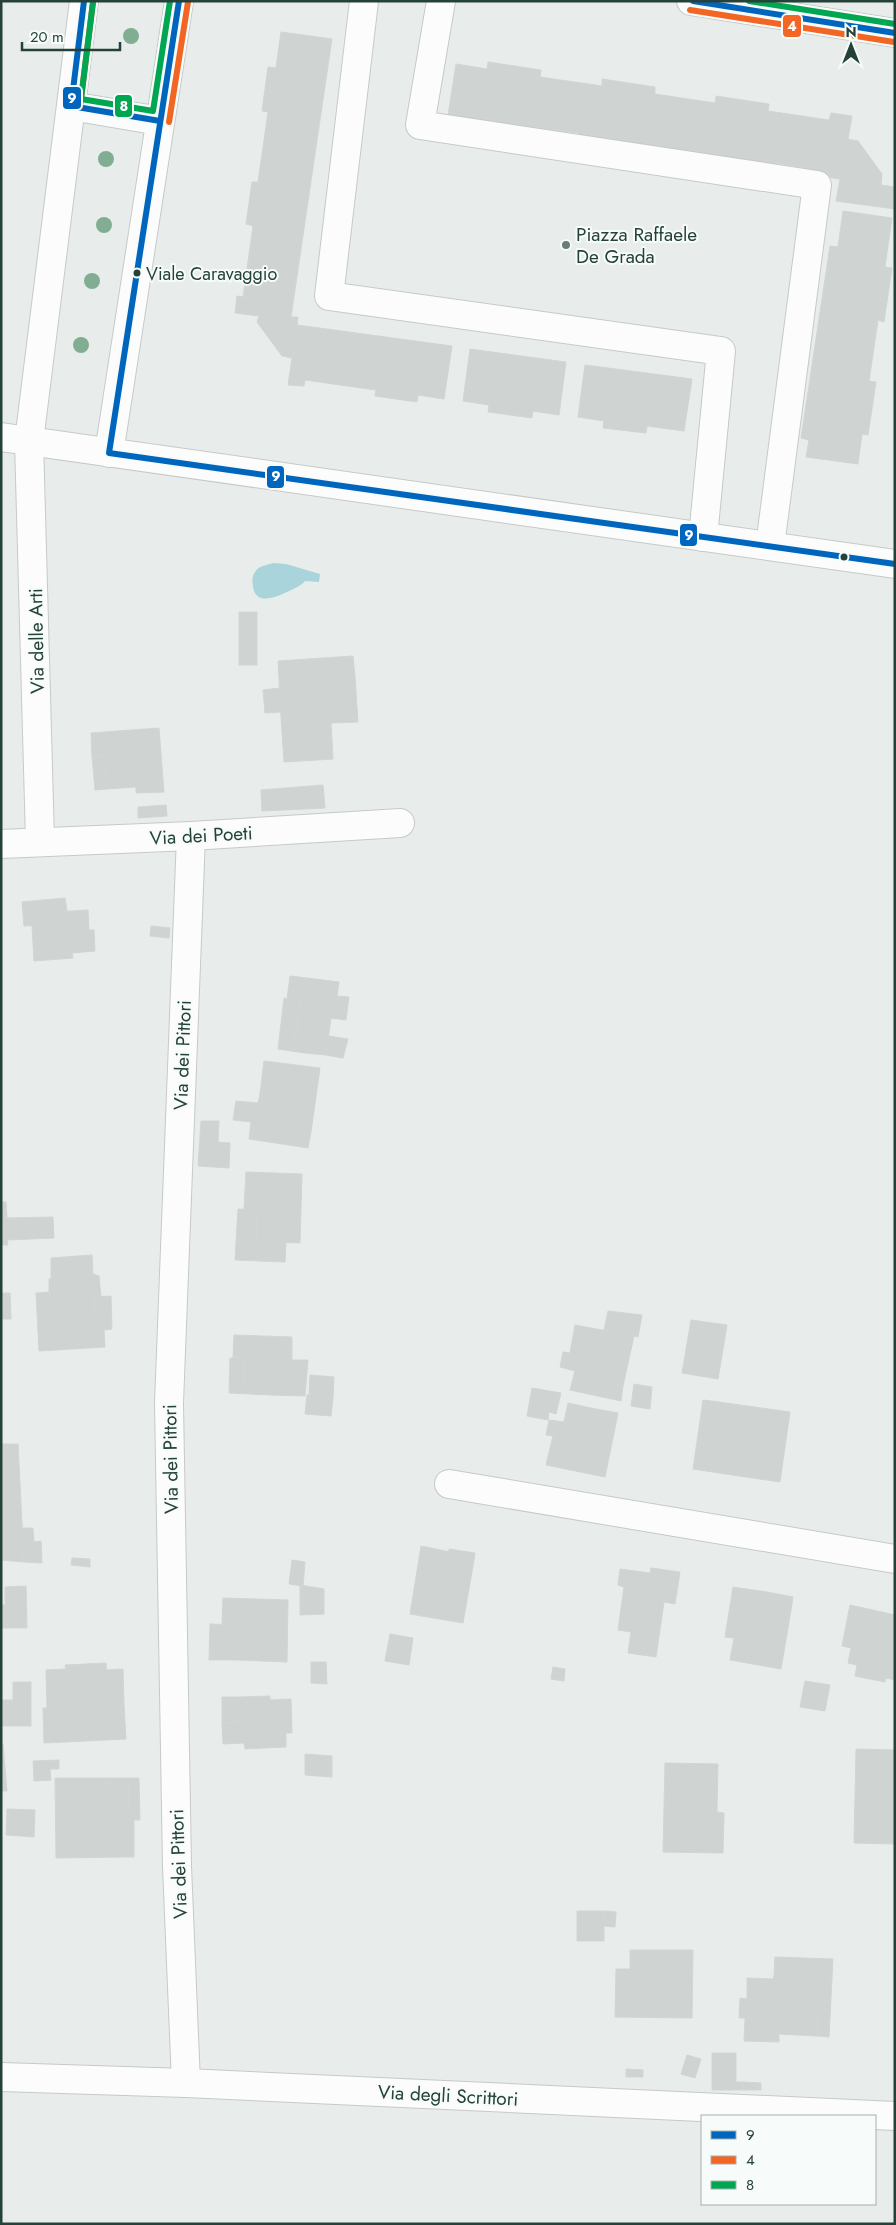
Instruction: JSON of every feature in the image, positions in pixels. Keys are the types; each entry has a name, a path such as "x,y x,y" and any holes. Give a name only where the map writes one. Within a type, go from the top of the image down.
{"street":[{"path":"30,441 84,1"},
{"path":"109,453 179,1"},
{"path":"364,1 328,296 721,352 703,537"},
{"path":"441,1 420,125 817,185 770,546"},
{"path":"691,1 895,33"},
{"path":"71,106 160,121"},
{"path":"1,437 895,564"},
{"name":"Via delle Arti","path":"30,441 40,841"},
{"name":"Via dei Poeti","path":"1,844 191,836 400,823"},
{"name":"Via dei Pittori","path":"186,2083 177,1866 169,1403 191,836"},
{"path":"449,1484 895,1559"},
{"name":"Via degli Scrittori","path":"1,2077 186,2083 874,2115"},
{"name":"Via degli Scrittori","path":"876,2115 895,2116"}],"water":[{"path":"273,563 286,564 320,574 319,582 305,581 296,588 273,597 263,598 258,596 253,587 252,579 254,574 260,567"}],"building":[{"path":"281,32 332,39 291,317 298,317 297,325 452,346 444,399 418,395 417,402 375,396 376,390 305,380 304,386 288,385 292,358 282,356 257,322 259,316 235,313 237,296 243,297 253,226 246,224 252,182 258,182 268,112 262,111 268,67 276,68"},
{"path":"488,62 541,70 540,77 602,86 602,79 655,87 655,94 715,103 716,96 769,104 768,111 829,120 831,113 852,116 848,139 858,141 882,174 881,185 895,187 895,209 836,201 840,179 806,174 807,168 776,163 775,172 578,142 579,133 545,129 544,136 447,122 456,64 487,69"},
{"path":"843,211 892,218 885,267 892,268 884,322 878,320 869,381 876,382 868,435 862,434 858,464 806,457 809,440 801,438 830,246 838,247"},
{"path":"470,349 566,362 559,415 533,411 532,418 488,412 489,405 463,401"},
{"path":"585,365 692,379 684,431 647,426 646,433 603,428 604,421 578,417"},
{"path":"239,612 257,612 257,665 239,665"},
{"path":"353,656 355,677 296,680 298,716 281,717 278,661"},
{"path":"355,677 358,722 331,723 333,759 284,762 281,717 298,716 296,680"},
{"path":"280,688 281,712 265,713 263,690"},
{"path":"159,728 164,792 136,793 136,787 107,789 105,756 92,756 91,733"},
{"path":"92,756 105,756 107,789 95,790"},
{"path":"323,785 325,808 262,811 261,790"},
{"path":"166,805 167,816 138,818 138,807"},
{"path":"65,898 67,911 40,913 41,925 24,926 22,902"},
{"path":"88,910 89,930 94,930 95,951 72,953 73,958 34,961 32,926 41,925 40,913"},
{"path":"151,926 170,928 169,938 150,936"},
{"path":"290,976 339,982 337,996 349,997 346,1020 331,1018 326,1055 305,1053 307,1040 295,1038 300,1001 287,999"},
{"path":"284,998 300,1001 295,1038 307,1040 305,1053 278,1049"},
{"path":"329,1036 348,1039 343,1058 326,1055"},
{"path":"264,1061 320,1068 311,1132 267,1126 271,1096 260,1094"},
{"path":"260,1094 271,1096 267,1126 311,1132 308,1148 249,1139 251,1122 233,1120 236,1101 258,1103"},
{"path":"201,1121 219,1121 218,1142 230,1143 229,1168 198,1166"},
{"path":"246,1172 302,1174 300,1243 256,1241 256,1210 244,1209"},
{"path":"1,1202 6,1202 7,1218 53,1217 54,1238 7,1240 8,1245 1,1245"},
{"path":"238,1209 256,1210 256,1241 286,1242 285,1262 235,1260"},
{"path":"92,1255 93,1274 99,1276 101,1297 94,1297 94,1318 87,1319 88,1348 56,1350 54,1320 51,1320 49,1292 51,1258"},
{"path":"49,1292 51,1320 54,1320 56,1350 39,1351 36,1293"},
{"path":"1,1293 10,1293 11,1319 1,1319"},
{"path":"111,1296 112,1329 104,1330 105,1347 88,1348 87,1319 94,1318 94,1297"},
{"path":"608,1311 642,1315 638,1337 604,1330"},
{"path":"691,1320 727,1325 718,1379 682,1373"},
{"path":"575,1325 634,1336 623,1386 596,1380 593,1395 570,1390 575,1371 560,1367 563,1352 570,1353"},
{"path":"234,1335 292,1337 292,1360 308,1360 305,1396 270,1395 270,1388 244,1387 244,1358 233,1358"},
{"path":"230,1358 244,1358 244,1387 270,1388 270,1395 229,1393"},
{"path":"310,1375 334,1377 333,1398 309,1396"},
{"path":"596,1380 623,1386 621,1401 593,1395"},
{"path":"634,1384 652,1387 650,1409 631,1406"},
{"path":"532,1388 561,1393 556,1414 549,1412 548,1420 527,1416"},
{"path":"307,1395 333,1398 331,1416 305,1414"},
{"path":"703,1400 719,1402 711,1456 741,1461 739,1476 693,1469"},
{"path":"719,1402 790,1412 780,1482 739,1476 741,1461 711,1456"},
{"path":"568,1403 591,1408 587,1422 615,1428 605,1477 546,1465 553,1436 546,1435 549,1420 564,1422"},
{"path":"591,1408 618,1413 615,1428 587,1422"},
{"path":"1,1444 18,1444 19,1464 1,1464"},
{"path":"1,1464 19,1464 24,1562 1,1560"},
{"path":"22,1528 33,1528 34,1542 41,1541 42,1563 24,1562"},
{"path":"421,1546 450,1552 448,1562 473,1566 463,1623 410,1614"},
{"path":"449,1549 475,1553 473,1566 448,1562"},
{"path":"72,1558 90,1559 90,1567 71,1565"},
{"path":"292,1560 305,1562 303,1586 289,1584"},
{"path":"651,1568 680,1572 678,1585 649,1582"},
{"path":"620,1569 650,1573 649,1582 678,1585 675,1604 664,1602 656,1657 628,1653 631,1632 618,1630 624,1587 618,1585"},
{"path":"300,1585 324,1589 324,1614 300,1615"},
{"path":"26,1586 27,1628 1,1628 1,1605 5,1605 5,1587"},
{"path":"733,1587 767,1592 764,1612 790,1616 781,1669 730,1660 734,1638 725,1637"},
{"path":"767,1592 793,1597 790,1616 764,1612"},
{"path":"223,1598 288,1600 287,1662 236,1660 237,1625 222,1624"},
{"path":"850,1605 895,1615 895,1680 886,1678 885,1682 855,1676 857,1665 848,1663 851,1648 842,1646"},
{"path":"210,1624 237,1625 236,1660 209,1660"},
{"path":"390,1634 413,1638 409,1665 385,1661"},
{"path":"311,1662 326,1662 327,1684 311,1683"},
{"path":"106,1663 108,1706 124,1705 126,1739 44,1743 43,1708 47,1708 46,1670 66,1669 65,1665"},
{"path":"553,1667 565,1669 564,1681 551,1679"},
{"path":"123,1669 124,1705 108,1706 106,1670"},
{"path":"805,1681 830,1685 825,1711 800,1707"},
{"path":"13,1682 31,1682 31,1726 1,1726 1,1700 13,1700"},
{"path":"270,1696 270,1700 291,1699 292,1733 286,1733 286,1747 245,1749 244,1743 223,1744 222,1722 240,1722 239,1697"},
{"path":"222,1697 239,1697 240,1722 222,1722"},
{"path":"1,1744 3,1744 7,1791 2,1791 1,1802"},
{"path":"856,1749 894,1750 895,1844 854,1843"},
{"path":"895,1750 895,1773 893,1772"},
{"path":"305,1754 332,1756 332,1777 305,1775"},
{"path":"59,1760 59,1769 50,1769 51,1780 34,1781 33,1761"},
{"path":"665,1763 718,1764 717,1812 724,1813 723,1853 663,1852"},
{"path":"55,1778 106,1778 106,1785 129,1784 129,1808 123,1808 124,1857 56,1858"},
{"path":"106,1778 139,1778 140,1820 134,1820 134,1857 124,1857 123,1808 129,1808 129,1784 106,1785"},
{"path":"7,1809 35,1810 34,1837 6,1835"},
{"path":"577,1911 604,1911 604,1941 577,1941"},
{"path":"604,1911 616,1912 615,1927 604,1926"},
{"path":"630,1950 693,1950 692,2018 615,2017 616,1969 630,1969"},
{"path":"775,1957 833,1959 829,2037 817,2036 818,2014 809,2014 810,1977 774,1976"},
{"path":"774,1976 810,1977 809,2014 818,2014 817,2036 779,2034 779,2042 744,2041 745,2018 739,2018 740,1998 747,1999 747,1978 773,1979"},
{"path":"712,2053 736,2053 736,2082 743,2082 743,2090 712,2090"},
{"path":"687,2055 701,2059 695,2078 681,2074"},
{"path":"626,2069 643,2070 643,2077 626,2077"},
{"path":"743,2082 761,2083 761,2090 743,2090"}],"transit line":[{"name":"9","path":"84,1 71,106 160,121"},
{"name":"8","path":"93,2 81,99 153,111 170,1"},
{"name":"9","path":"179,1 109,453 895,564"},
{"name":"9","path":"693,1 895,33"},
{"name":"8","path":"749,1 895,24"},
{"name":"4","path":"80,107 93,2"},
{"name":"4","path":"169,122 188,2"},
{"name":"4","path":"690,10 894,42"}],"place":[{"name":"Piazza Raffaele De Grada","path":"566,245"},
{"name":"Viale Caravaggio","path":"137,273"}]}
